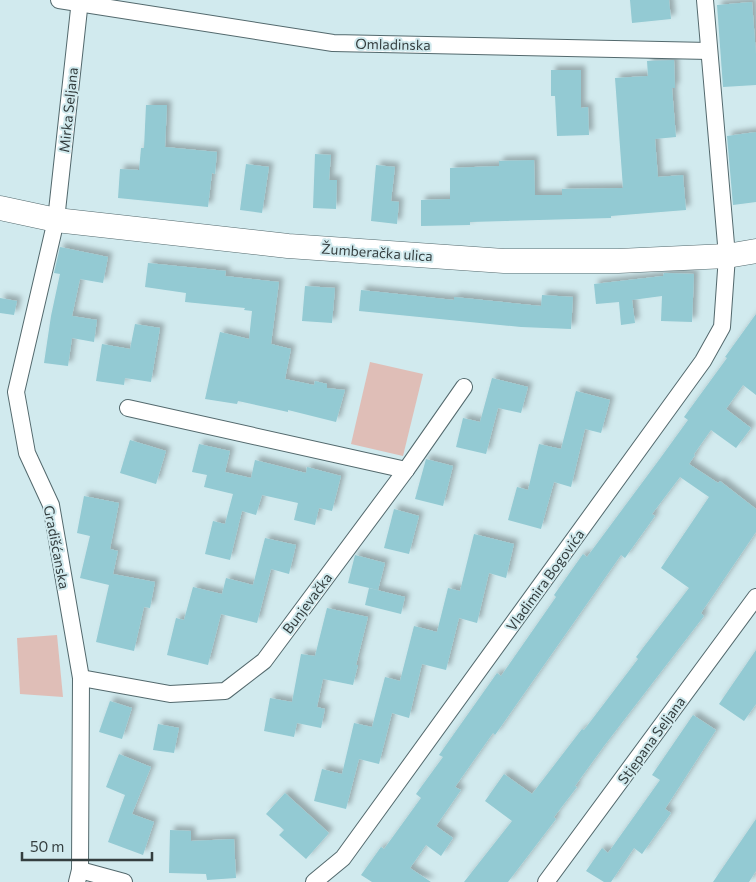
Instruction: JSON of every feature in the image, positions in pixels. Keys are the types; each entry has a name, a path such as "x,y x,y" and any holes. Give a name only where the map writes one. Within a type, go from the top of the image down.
{"main road":[{"name":"Žumberačka ulica","path":"0,208 56,220 288,246 504,260 618,262 727,256 756,251"}],"street":[{"name":"Omladinska","path":"59,0 333,43 709,51"},
{"name":"Vladimira Bogovića","path":"314,882 343,858 703,361 722,327 727,256 706,0"},
{"name":"Mirka Seljana","path":"56,220 79,2"},
{"name":"Gradišćanska","path":"56,220 16,392 27,454 51,505 81,678 78,876"},
{"name":"Bunjevačka","path":"81,678 170,694 225,691 264,661 406,470 464,387"},
{"path":"128,408 406,470"},
{"name":"Stjepana Seljana","path":"546,882 756,597"},
{"path":"78,876 124,882"}],"shaded area":[{"path":"370,362 423,374 403,456 351,444"},
{"path":"57,635 63,697 20,694 17,638"}],"building":[{"path":"630,0 669,0 671,19 632,23"},
{"path":"752,2 756,85 723,87 717,5"},
{"path":"674,60 675,88 672,88 676,137 655,139 658,177 683,175 686,210 611,216 611,218 470,222 470,225 421,226 421,200 450,199 450,168 499,166 499,161 534,160 535,195 562,195 562,189 623,188 615,78 648,76 647,61"},
{"path":"551,70 581,70 581,108 588,107 589,135 557,136 555,96 551,96"},
{"path":"146,105 167,105 165,147 217,152 215,174 212,173 208,207 118,198 120,169 139,170 141,148 144,148"},
{"path":"756,132 756,202 733,205 727,136"},
{"path":"315,154 331,155 329,180 337,180 336,209 313,208"},
{"path":"246,164 269,167 262,213 240,210"},
{"path":"376,165 395,167 391,201 399,202 397,224 371,221"},
{"path":"60,247 108,257 103,283 80,279 72,316 97,320 94,342 72,338 68,366 44,363 60,274 54,273"},
{"path":"148,263 226,271 225,276 279,282 271,344 291,349 285,379 314,385 315,381 327,384 327,388 345,390 336,422 288,410 288,412 238,401 237,404 205,399 220,332 249,339 252,311 244,310 245,308 185,302 186,293 145,287"},
{"path":"664,273 694,274 692,322 661,321 662,296 632,300 635,323 621,325 619,302 596,304 594,284 663,276"},
{"path":"305,286 335,288 332,323 302,321"},
{"path":"361,290 454,300 454,297 541,306 542,295 573,297 571,329 521,327 359,311"},
{"path":"0,298 17,301 14,315 0,313"},
{"path":"756,314 756,395 743,385 726,409 751,428 736,448 711,430 689,464 718,483 720,481 756,509 756,532 701,613 704,616 604,746 575,786 577,787 554,817 556,819 508,882 464,882 512,821 485,801 504,774 532,794 582,729 584,730 638,659 636,657 689,588 661,568 709,497 680,477 652,514 655,516 625,558 621,555 495,735 493,733 455,787 461,790 436,826 453,838 441,856 426,845 410,868 431,882 372,882 361,875 381,847 384,849 421,798 416,794 443,757 439,755 497,673 501,676 556,597 554,595 583,554 587,557 688,420 684,417"},
{"path":"135,324 160,328 151,382 125,378 124,385 96,381 102,344 130,349"},
{"path":"492,378 528,387 521,413 498,408 486,454 456,447 463,418 480,422"},
{"path":"576,391 610,400 601,433 585,429 571,487 554,482 541,529 508,520 517,487 528,490 539,444 561,449"},
{"path":"130,440 166,451 156,484 120,473"},
{"path":"199,444 230,451 225,472 251,478 255,460 306,473 307,467 341,476 332,511 319,508 315,525 294,520 298,503 262,495 256,515 242,511 230,560 205,554 213,521 225,524 233,494 204,487 207,475 192,472"},
{"path":"426,459 453,466 443,506 415,499"},
{"path":"84,496 119,503 110,549 118,551 113,574 155,582 150,608 144,607 134,651 96,642 109,585 80,578 90,536 77,533"},
{"path":"394,509 419,516 409,554 384,548"},
{"path":"474,534 514,544 506,578 489,573 477,623 459,618 446,670 422,664 409,718 392,713 379,764 359,759 346,809 314,801 322,769 342,774 354,723 372,727 385,677 400,681 414,626 437,632 448,588 460,591"},
{"path":"265,538 296,545 289,574 271,569 257,623 221,614 208,665 167,655 176,618 184,620 193,587 222,594 226,578 253,585"},
{"path":"355,555 385,563 378,590 348,583"},
{"path":"369,588 405,597 401,614 365,605"},
{"path":"327,608 368,617 353,685 323,679 317,707 325,709 321,728 297,723 294,737 264,731 270,698 292,702 301,654 315,656"},
{"path":"756,650 756,704 744,721 719,704"},
{"path":"110,701 132,708 122,739 99,732"},
{"path":"693,715 716,730 665,809 671,813 642,854 634,848 611,882 604,882 586,871 602,848 608,853 660,780 652,775"},
{"path":"158,724 179,728 174,753 153,750"},
{"path":"119,754 151,767 132,814 154,822 143,855 108,842 125,795 106,787"},
{"path":"285,793 329,833 306,859 279,835 284,830 266,814"},
{"path":"756,819 756,871 749,882 713,882"},
{"path":"170,830 191,831 191,841 234,839 236,878 207,880 206,874 169,873"}]}
